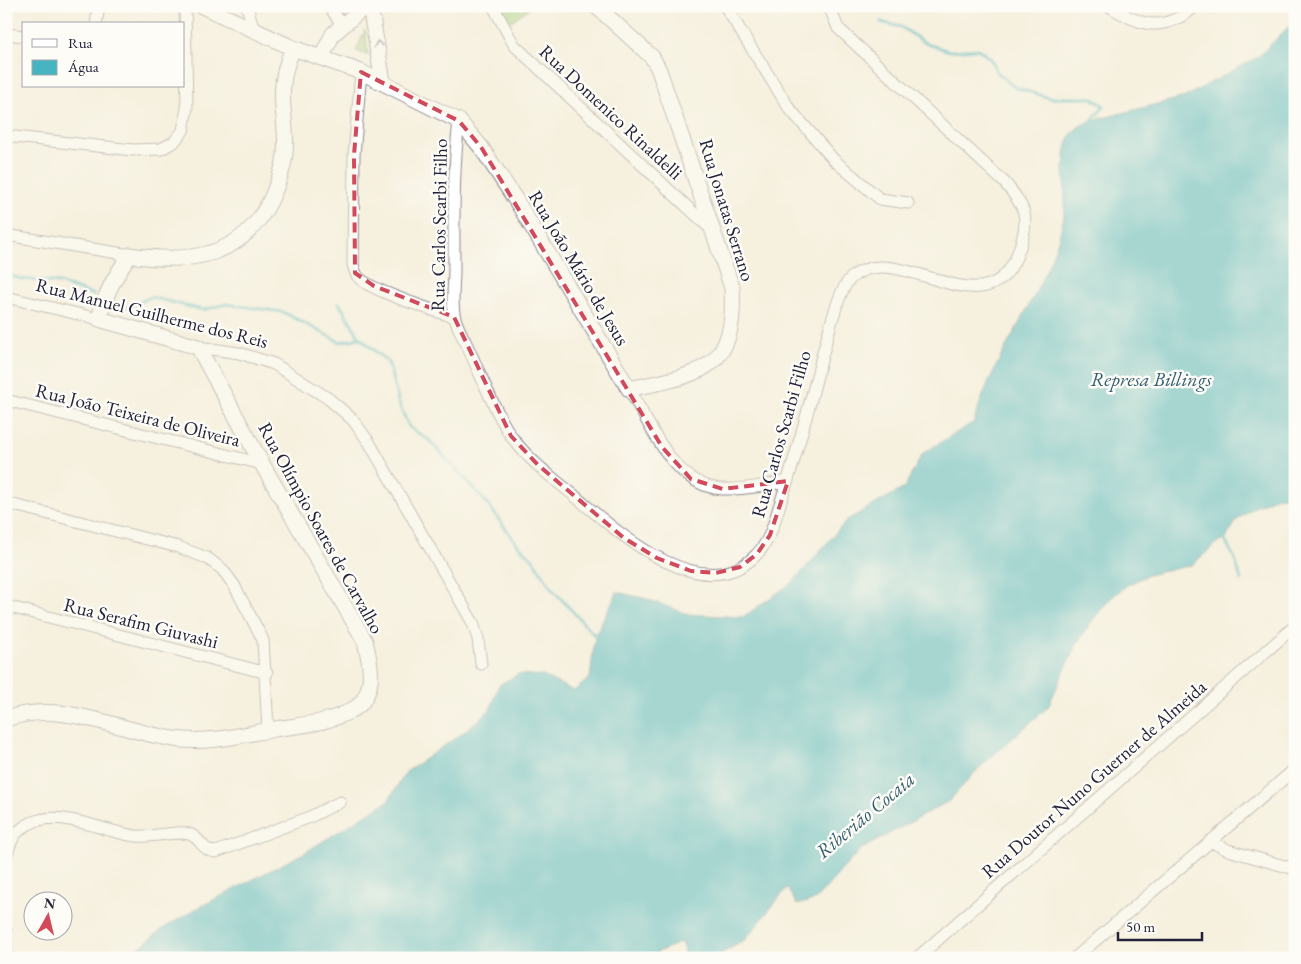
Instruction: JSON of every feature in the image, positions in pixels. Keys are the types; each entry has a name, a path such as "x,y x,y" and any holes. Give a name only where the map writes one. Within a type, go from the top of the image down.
{"main road":[{"name":"Rua João Mário de Jesus","path":"202,6 293,48 361,72 459,122 481,147 519,205 629,388"},
{"path":"322,58 333,34 365,6"},
{"path":"370,6 383,82"},
{"name":"Rua Jonatas Serrano","path":"596,6 652,57 659,70 716,234 732,288 734,315 730,336 720,354 707,368 684,376 629,388"},
{"path":"99,319 104,300 114,278 130,255 156,259 188,258 210,254 228,248 252,228 266,208 278,180 285,153 282,86 285,68 293,48"},
{"name":"Rua Manuel Guilherme dos Reis","path":"99,319 198,347"},
{"name":"Rua Olímpio Soares de Carvalho","path":"6,719 15,716 55,713 95,718 133,730 174,739 200,740 237,737 326,720 356,708 366,696 371,664 365,642 262,464 198,347"}],"street":[{"path":"96,22 99,6"},
{"path":"6,136 133,150 161,149 174,142 183,131 187,108 185,6"},
{"path":"246,6 253,28"},
{"path":"329,6 342,25"},
{"name":"Rua Domenico Rinaldelli","path":"493,6 514,45 716,234"},
{"path":"725,6 790,108 834,160 880,199 908,203"},
{"name":"Rua Carlos Scarbi Filho","path":"459,122 455,160 454,317 512,436 538,465 617,532 656,558 690,571 716,573 740,567 757,554 770,535 788,481 832,321 847,282 861,271 875,267 891,268 964,286 992,285 1004,276 1016,259 1023,238 1026,217 1022,203 1005,183 838,28 829,6"},
{"path":"1109,6 1131,20 1145,25 1158,25 1182,18 1196,6"},
{"path":"6,34 22,36"},
{"path":"361,72 354,155 353,264 355,273 360,279 374,286 454,317"},
{"path":"6,235 130,255"},
{"name":"Rua Manuel Guilherme dos Reis","path":"6,296 99,319"},
{"name":"Rua Manuel Guilherme dos Reis","path":"198,347 239,353 274,364 329,399 352,419 374,450 473,622 478,639 481,664"},
{"name":"Rua João Mário de Jesus","path":"629,388 662,447 675,464 691,479 707,487 723,489 788,481"},
{"name":"Rua João Teixeira de Oliveira","path":"6,400 262,464"},
{"path":"6,503 178,546 214,563 234,585 261,635 267,673 268,730"},
{"name":"Rua Serafim Giuvashi","path":"6,606 267,673"},
{"name":"Rua Doutor Nuno Guerner de Almeida","path":"917,958 1295,626"},
{"path":"1075,958 1295,769"},
{"path":"6,856 15,835 40,819 56,818 141,836 188,833 194,836 205,849 216,852 310,818 340,802"},
{"path":"1210,841 1228,850 1295,869"},
{"path":"6,929 7,958"}],"highlighted area":[{"path":"361,72 459,121 481,147 662,447 691,479 723,489 788,481 770,535 757,554 740,567 716,573 691,571 657,558 624,538 538,465 511,436 454,317 374,286 355,273 354,155"}],"green space":[{"path":"501,6 532,6 510,22"},
{"path":"365,30 368,55 356,51"}],"water":[{"path":"1295,20 1295,494 1277,497 1253,508 1237,520 1225,540 1216,544 1192,565 1148,575 1127,585 1111,598 1094,618 1075,647 1048,707 979,768 949,801 860,850 815,900 797,905 787,888 746,939 714,958 686,958 681,942 645,958 126,958 164,928 194,910 304,853 388,801 406,772 464,732 490,710 499,685 518,674 543,676 574,691 590,678 595,636 617,592 647,599 687,614 743,617 793,582 847,520 904,488 923,453 974,422 983,395 995,369 1035,294 1057,243 1065,206 1065,157 1071,136 1077,128 1091,121 1185,97 1259,56"}],"waterway":[{"path":"881,22 901,27 927,44 950,51 978,49 990,58 997,72 1014,87 1050,98 1092,98 1104,106 1091,121"},
{"path":"6,274 21,279 59,283 94,295"},
{"path":"110,301 129,307 151,297 203,310 226,304 283,312 340,342 360,338"},
{"path":"339,303 360,338 388,362 399,404 409,427 429,440 486,502 517,544 532,558 553,590 596,637"},
{"path":"1225,540 1235,559 1241,580"}],"water label":[{"name":"Represa Billings","path":"1151,379"},
{"name":"Riberião Cocaia","path":"865,815"}]}
